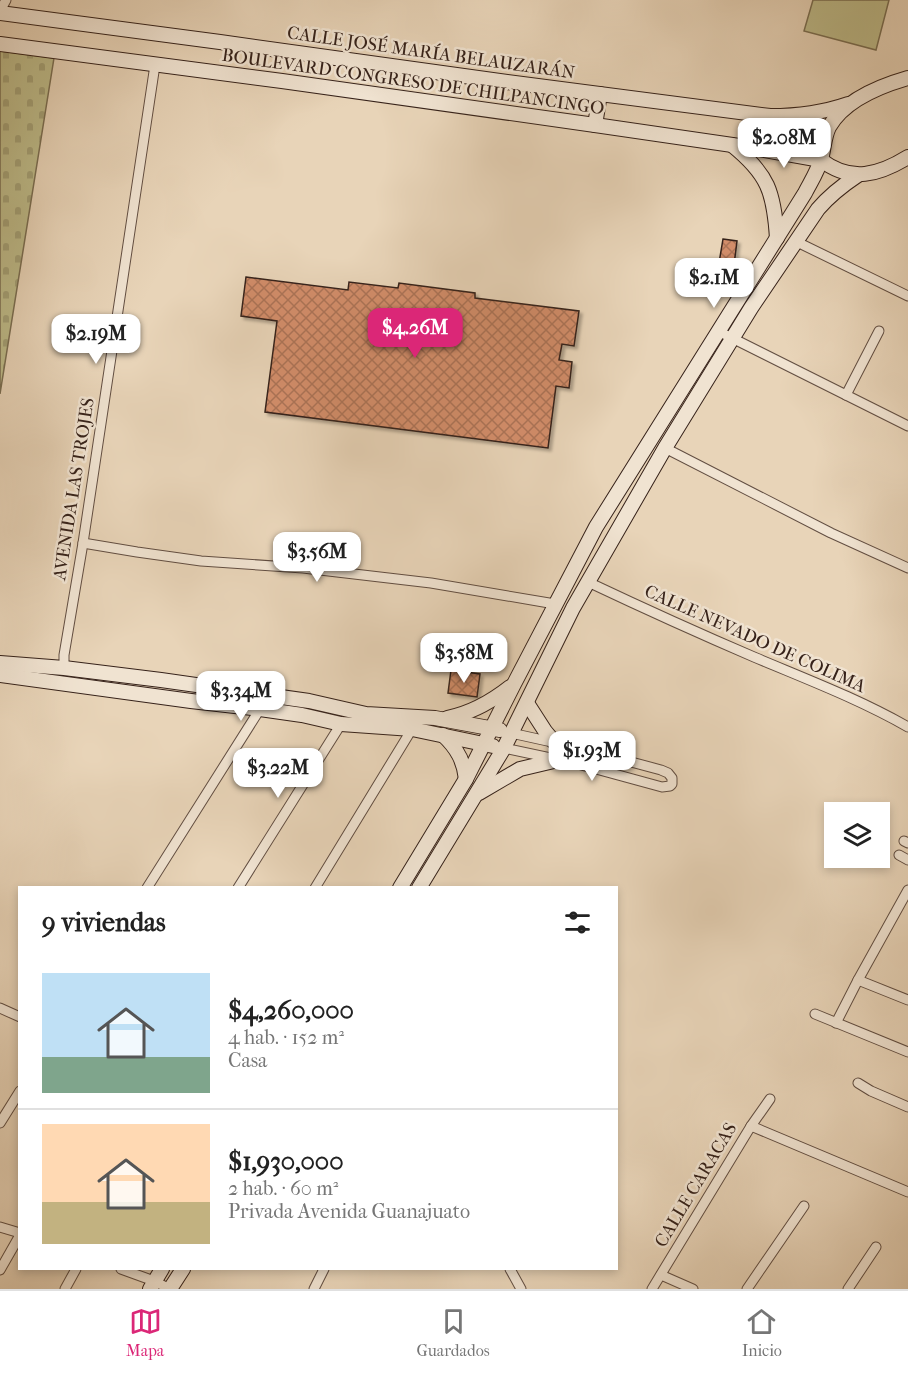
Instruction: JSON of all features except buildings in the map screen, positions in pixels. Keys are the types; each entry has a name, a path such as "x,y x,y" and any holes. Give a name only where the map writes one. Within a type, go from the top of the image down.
{"street":[{"path":"0,12 6,0"},
{"name":"CALLE JOSÉ MARÍA BELAUZARÁN","path":"0,12 770,116 811,114 828,111 855,101"},
{"name":"BOULEVARD CONGRESO DE CHILPANCINGO","path":"0,44 730,144 821,160 830,167 858,175"},
{"name":"AVENIDA LAS TROJES","path":"64,668 64,655 155,65"},
{"path":"890,84 908,66"},
{"path":"401,886 466,779 596,527 805,193 821,160 828,129 836,117 855,101 908,78"},
{"path":"595,125 600,94"},
{"path":"730,144 749,160 764,178 775,212 777,238"},
{"path":"420,886 504,748 588,582 732,338 795,241 827,198 842,185 858,175 875,173 908,157"},
{"path":"795,241 908,296"},
{"path":"718,330 908,426"},
{"path":"846,395 879,330"},
{"path":"666,448 831,533 908,568"},
{"path":"83,543 201,561 303,568 430,583 555,604"},
{"name":"CALLE NEVADO DE COLIMA","path":"588,582 696,632 847,696 908,727"},
{"path":"0,663 64,668 309,701 366,714 441,719 493,728 661,770 670,775 673,781 670,786 662,787 485,743 412,729 341,724 302,715 0,675"},
{"path":"441,719 479,708 514,684"},
{"path":"527,703 544,731 555,743"},
{"path":"148,886 260,709"},
{"path":"239,886 341,724"},
{"path":"316,886 412,729"},
{"path":"443,735 451,742 460,756 466,779"},
{"path":"477,794 520,769 558,760"},
{"path":"836,1023 908,890"},
{"path":"858,980 908,1000"},
{"path":"0,1008 18,1016"},
{"path":"815,1014 908,1052"},
{"path":"858,1083 908,1107"},
{"path":"0,1123 18,1093"},
{"name":"CALLE CARACAS","path":"652,1289 751,1126 770,1099"},
{"path":"751,1126 908,1192"},
{"path":"747,1289 804,1206"},
{"path":"0,1227 18,1233"},
{"path":"0,1270 18,1238"},
{"path":"848,1289 876,1247"},
{"path":"65,1289 75,1270"},
{"path":"124,1270 155,1280 170,1289 182,1270"},
{"path":"314,1289 324,1270"},
{"path":"511,1270 521,1289"},
{"path":"661,1275 693,1289"}],"green space":[{"path":"813,0 889,0 876,50 804,31"},
{"path":"0,51 54,58 0,394"}]}
